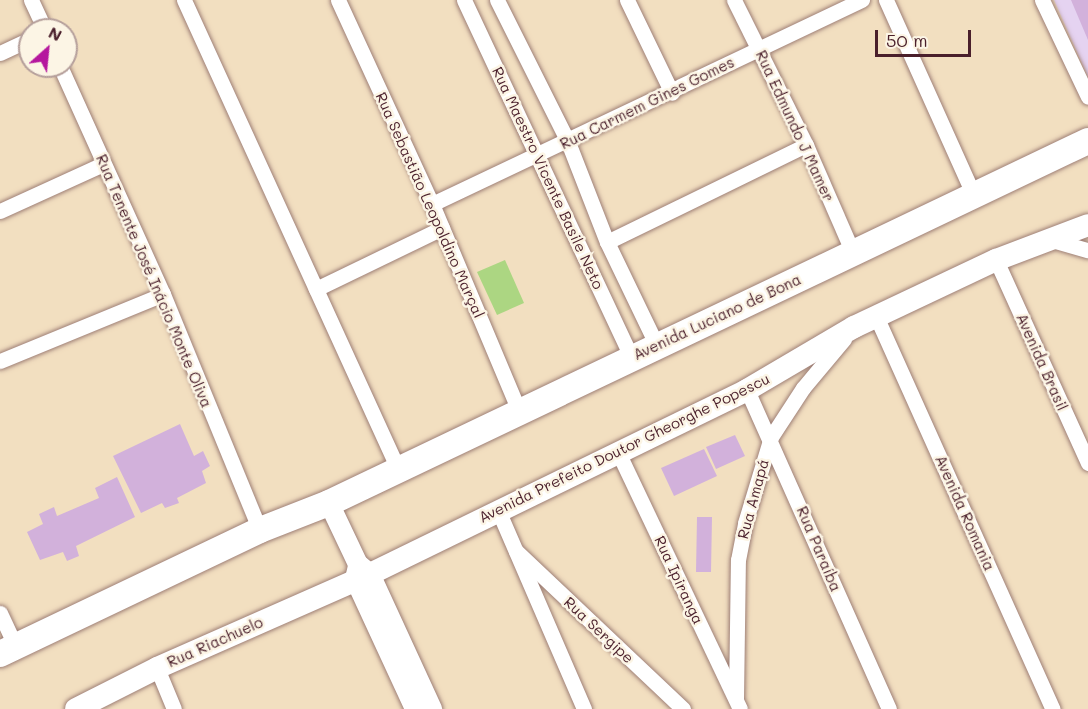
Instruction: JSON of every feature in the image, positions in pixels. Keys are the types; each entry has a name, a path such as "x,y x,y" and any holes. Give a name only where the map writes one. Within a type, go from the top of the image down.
{"main road":[{"name":"Avenida Luciano de Bona","path":"8,650 260,530 338,498 1088,141"},
{"name":"Avenida Prefeito Doutor Gheorghe Popescu","path":"361,572 498,510 747,390 876,316 996,260 1088,225"},
{"name":"Rua Riachuelo","path":"75,709 361,572"}],"street":[{"path":"31,0 39,18"},
{"path":"184,0 398,469"},
{"name":"Rua Sebastião Leopoldino Marçal","path":"338,0 432,204 519,411"},
{"name":"Rua Maestro Vicente Basile Neto","path":"464,0 539,156 631,357"},
{"name":"Rua Maestro Vicente Basile Neto","path":"497,0 568,142 607,242 657,346"},
{"path":"627,0 672,93"},
{"name":"Rua Edmundo J Mamer","path":"734,0 759,46 806,145 853,253"},
{"name":"Rua Carmem Gines Gomes","path":"432,204 672,93 759,46 862,0"},
{"path":"886,0 974,196"},
{"path":"1042,0 1088,97"},
{"path":"0,53 18,45"},
{"name":"Rua Tenente José Inácio Monte Oliva","path":"65,78 163,294 260,530"},
{"path":"607,242 806,145"},
{"path":"0,211 103,164"},
{"path":"316,288 442,228"},
{"path":"1052,240 1088,250"},
{"name":"Avenida Brasil","path":"996,260 1088,463"},
{"path":"0,361 163,294"},
{"name":"Avenida Romania","path":"876,316 1053,709"},
{"name":"Rua Amapá","path":"738,704 738,560 771,437 803,388 854,327"},
{"name":"Rua Paraíba","path":"747,390 771,437 889,709"},
{"name":"Rua Ipiranga","path":"618,452 738,704"},
{"path":"338,498 361,572 414,709"},
{"path":"498,510 584,709"},
{"name":"Rua Sergipe","path":"516,551 683,709"},
{"path":"361,572 432,709"},
{"path":"0,613 8,650"},
{"path":"158,668 174,709"}],"shaded area":[{"path":"1054,0 1088,0 1088,77"}],"green space":[{"path":"505,260 524,303 497,315 477,272"}],"building":[{"path":"1071,0 1088,0 1088,40"},
{"path":"180,424 194,456 203,451 210,466 202,471 206,483 177,498 179,503 165,508 162,503 141,513 113,456"},
{"path":"735,435 745,456 716,469 706,447"},
{"path":"704,449 717,476 674,496 661,468"},
{"path":"117,477 135,517 76,546 79,556 67,561 63,552 40,560 27,532 43,524 39,514 54,507 57,516 99,498 95,488"},
{"path":"697,517 712,517 711,572 696,572"}]}
